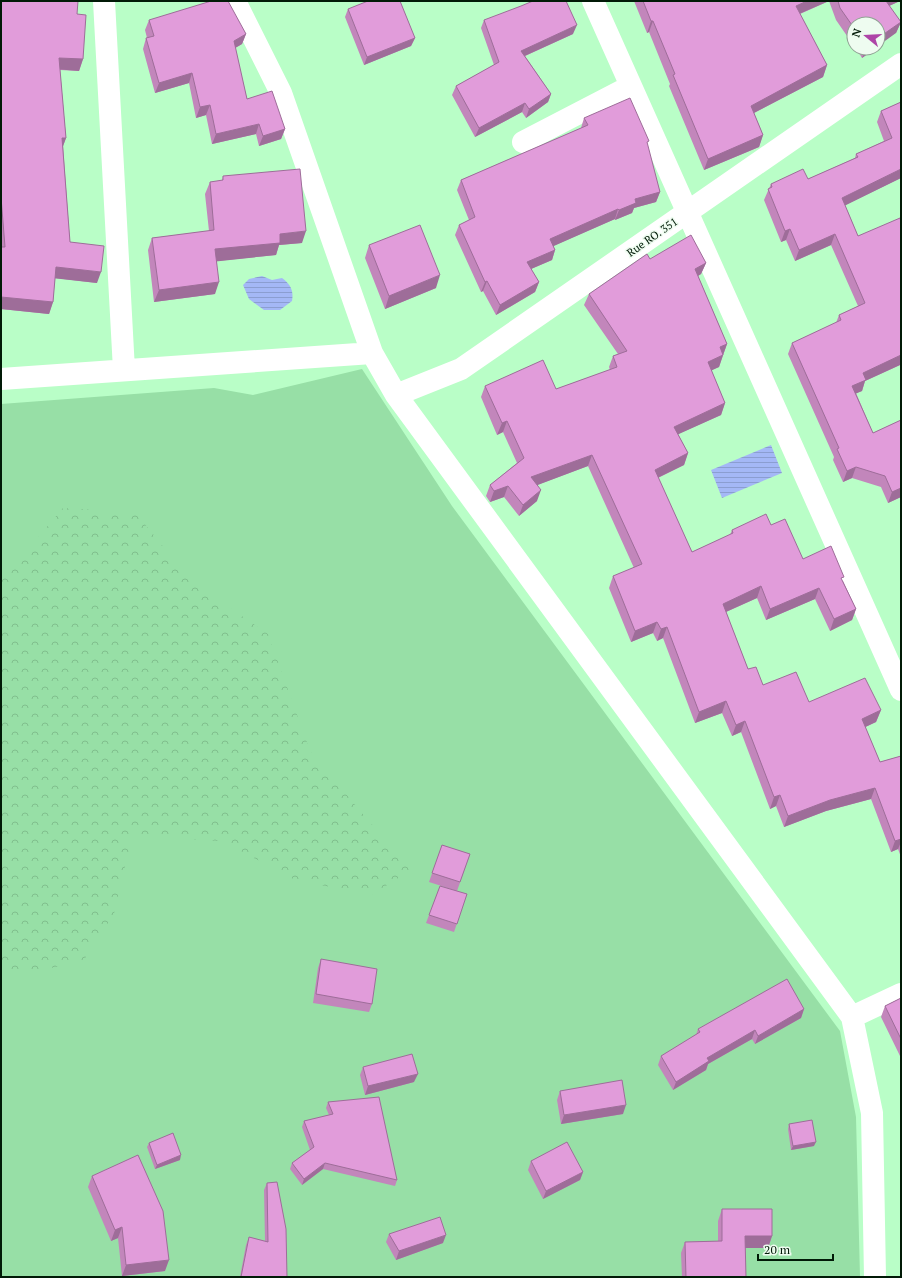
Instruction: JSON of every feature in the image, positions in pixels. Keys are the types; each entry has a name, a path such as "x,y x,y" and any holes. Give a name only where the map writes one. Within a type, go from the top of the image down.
{"street":[{"path":"104,1 124,370"},
{"path":"235,1 281,93 372,353 396,395 852,1017 872,1113 876,1277"},
{"path":"593,1 901,690"},
{"name":"Rue RO. 351","path":"396,395 461,369 901,64"},
{"path":"523,142 631,86"},
{"path":"1,379 372,353"},
{"path":"852,1017 901,994"}],"green space":[{"path":"362,369 452,506 840,1031 856,1117 860,1277 1,1277 1,404 214,388 253,395"},
{"path":"63,508 135,512 192,582 268,634 310,751 367,819 413,869 371,895 295,880 222,841 132,837 114,914 84,960 35,972 1,973 1,581"}],"water":[{"path":"262,276 272,280 282,278 285,280 292,290 292,301 280,310 264,310 249,299 243,285 249,279"},
{"path":"771,445 782,473 722,498 711,470"}],"building":[{"path":"1,1 78,1 77,14 86,15 83,59 59,58 66,138 62,138 70,242 104,246 101,272 56,267 53,302 1,297 1,247 5,247 1,197"},
{"path":"211,1 228,1 246,34 234,41 247,99 272,91 285,129 263,136 259,124 216,134 210,105 200,107 192,73 159,83 146,38 154,36 149,20"},
{"path":"368,1 400,1 415,38 367,57 348,9"},
{"path":"533,1 566,1 577,25 521,51 551,94 529,109 525,103 479,128 456,86 499,62 484,20"},
{"path":"643,1 807,1 796,6 827,65 751,106 763,135 708,159 673,75 675,74"},
{"path":"838,1 886,1 901,22 886,32 886,16 846,17 840,8"},
{"path":"630,98 649,141 647,142 660,192 635,199 636,203 619,210 618,209 550,239 555,250 527,262 539,282 500,305 487,281 485,282 459,225 475,217 461,180 588,125 584,118"},
{"path":"901,102 901,169 842,198 858,236 900,218 901,222 901,355 863,373 866,380 852,386 873,433 901,420 901,488 892,492 885,476 856,467 847,471 837,449 839,448 792,343 841,320 839,315 865,303 835,234 799,250 790,229 785,231 768,189 772,187 771,184 803,169 808,179 858,157 856,154 892,138 881,111"},
{"path":"300,169 306,231 280,234 280,243 215,249 219,282 159,290 152,238 214,230 210,182 223,180 223,176"},
{"path":"420,225 440,275 389,296 369,245"},
{"path":"691,235 706,263 695,269 727,344 720,347 723,355 708,362 725,403 674,427 688,453 655,470 692,552 733,533 732,530 766,514 771,525 785,519 803,559 831,546 844,577 841,578 856,609 834,619 819,588 770,609 761,586 723,604 748,669 756,667 763,685 796,672 809,702 865,678 881,710 862,719 880,762 901,756 901,839 895,841 875,788 830,800 788,816 780,795 774,797 745,721 736,725 726,701 699,712 667,627 661,629 657,622 635,631 613,576 642,564 592,455 531,477 541,490 523,505 508,486 494,491 490,485 524,458 507,421 502,423 485,386 543,360 556,389 617,367 613,356 627,351 589,294 647,254 650,259"},
{"path":"442,845 470,854 460,882 432,873"},
{"path":"440,886 467,894 457,924 429,915"},
{"path":"321,959 377,969 372,1004 316,994"},
{"path":"787,979 804,1009 758,1036 755,1030 707,1058 709,1061 676,1082 661,1056 700,1032 698,1029"},
{"path":"901,998 901,1039 885,1006"},
{"path":"412,1054 418,1074 368,1086 363,1067"},
{"path":"622,1080 626,1105 564,1115 560,1091"},
{"path":"379,1097 397,1180 325,1163 304,1179 292,1163 314,1147 304,1121 333,1114 328,1102"},
{"path":"812,1120 816,1142 793,1146 789,1124"},
{"path":"173,1133 181,1155 157,1165 149,1143"},
{"path":"567,1142 583,1172 546,1191 531,1161"},
{"path":"138,1155 163,1211 169,1260 126,1265 122,1227 115,1230 92,1176"},
{"path":"277,1182 286,1229 287,1277 241,1277 249,1237 268,1242 267,1183"},
{"path":"722,1209 772,1209 772,1236 745,1236 746,1277 686,1277 685,1242 722,1241"},
{"path":"440,1217 446,1235 399,1251 389,1234"}]}
